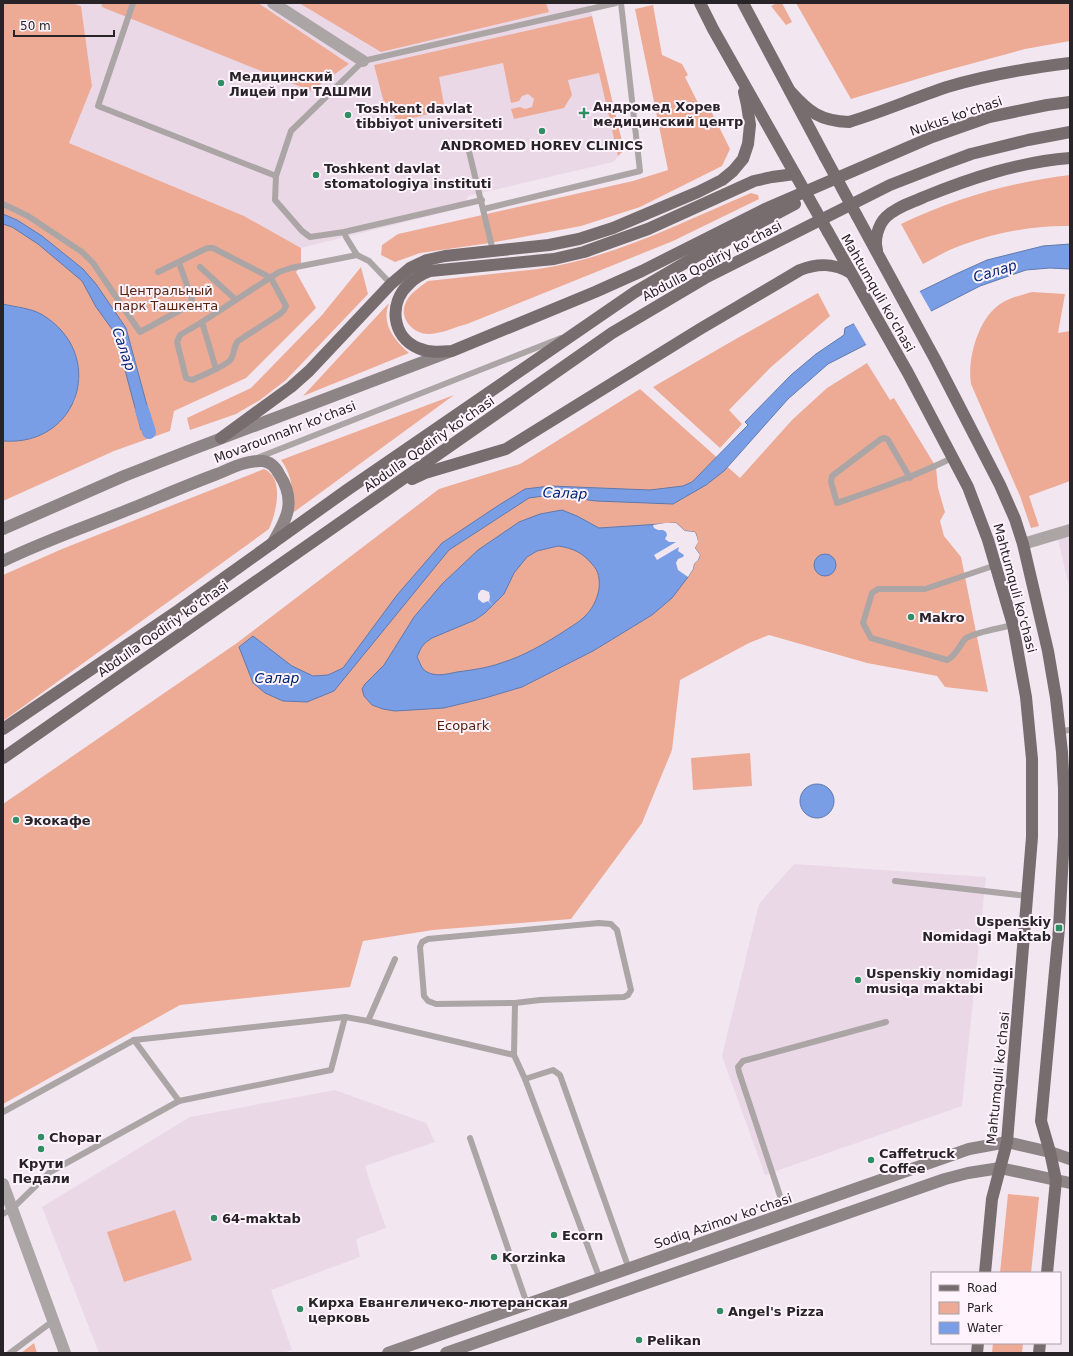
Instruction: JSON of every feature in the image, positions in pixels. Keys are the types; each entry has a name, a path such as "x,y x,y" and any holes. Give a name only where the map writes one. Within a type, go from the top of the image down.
{"main road":[{"name":"Mahtumquli ko'chasi","path":"700,3 713,30 908,373 963,474 976,506 996,565 1013,625 1026,697 1032,759 1033,824 1007,1142 992,1199 985,1272"},
{"name":"Mahtumquli ko'chasi","path":"743,3 935,359 1000,485 1015,519 1023,544 1065,730 1067,766 1059,928 1041,1121 1056,1180 1047,1272"},
{"path":"790,91 803,105 818,116 834,121 849,122 947,87 989,76 1025,69 1070,63"},
{"path":"221,438 291,387 309,371 391,284 410,268 427,260 445,256 565,243 596,234 698,192 728,176 743,159 748,144 750,126 748,105 741,79"},
{"name":"Nukus ko'chasi","path":"877,161 932,137 989,117 1070,102"},
{"name":"Abdulla Qodiriy ko'chasi","path":"3,758 612,333 643,314 705,278 890,185 944,164 992,148 1070,132"},
{"path":"879,255 876,248 876,240 880,226 886,217 896,210 950,187 999,170 1043,161 1069,158"},
{"path":"795,174 772,176 754,181 648,229 584,252 554,259 430,271 422,274 408,284 399,298 396,308 397,325 400,333 405,339 418,348 435,352 452,351 616,283 765,209 877,161"},
{"name":"Abdulla Qodiriy ko'chasi","path":"3,729 179,610 353,486 635,292 695,257 877,161"},
{"path":"384,492 425,473 506,449 700,329 800,270 814,265 827,265 840,267 851,272"},
{"name":"Movarounnahr ko'chasi","path":"3,529 124,476 452,351"},
{"path":"247,463 265,461 270,463 279,474 286,487 289,501 288,516 272,544"},
{"name":"Movarounnahr ko'chasi","path":"3,560 247,463"},
{"name":"Sodiq Azimov ko'chasi","path":"388,1353 969,1149 1007,1142 1050,1152 1070,1159"},
{"path":"446,1353 945,1179 968,1173 1000,1168 1070,1183"}],"street":[{"path":"273,3 363,61"},
{"path":"1023,544 1070,530"},
{"path":"3,1184 8,1211 65,1353"}],"lane":[{"path":"133,3 98,106 276,176"},
{"path":"482,200 344,232 310,237 305,234 275,200 276,176 291,131 363,61 616,3"},
{"path":"484,209 640,171 621,3"},
{"path":"467,144 482,200 493,251"},
{"path":"3,204 28,216 82,252 93,263 140,332 190,305 192,299 179,263"},
{"path":"344,232 356,255"},
{"path":"158,272 203,250 213,248 271,278 286,306 284,310 238,341 235,345 230,361 192,380 186,378 177,342 180,335 202,322 271,278 279,272 291,268 356,255 370,261 391,284"},
{"path":"200,267 236,300"},
{"path":"202,322 216,369"},
{"name":"Movarounnahr ko'chasi","path":"247,463 577,331"},
{"path":"910,478 888,440 885,438 881,439 832,476 830,482 837,503 910,478 936,467 954,457"},
{"path":"996,565 925,589 878,589 872,593 863,623 871,638 947,660 952,658 966,638 976,633 1013,625"},
{"path":"895,881 1028,896"},
{"path":"599,923 611,924 617,930 631,990 628,995 624,997 540,1000 515,1004 436,1004 428,1002 424,996 420,947 422,942 428,939 599,923"},
{"path":"368,1021 395,959"},
{"path":"515,1004 514,1055 525,1079 600,1279"},
{"path":"8,1211 50,1172 179,1101 331,1070 345,1017"},
{"path":"3,1112 134,1040 345,1017 514,1055"},
{"path":"786,1214 738,1067 743,1061 886,1022"},
{"path":"134,1040 179,1101"},
{"path":"525,1079 553,1070 560,1075 629,1269"},
{"path":"470,1138 527,1304"},
{"path":"10,1353 53,1321"}],"shaded area":[{"name":"Toshkent davlat tibbiyot universiteti","path":"72,3 589,3 624,150 613,162 468,196 465,207 301,248 244,216 69,143 92,86 81,6"},
{"path":"1070,536 1070,591 1058,539"},
{"name":"Uspenskiy nomidagi musiqa maktabi","path":"794,864 986,877 962,1106 765,1175 722,1056 759,904"},
{"name":"64-maktab","path":"335,1090 426,1123 435,1142 365,1166 386,1228 356,1239 360,1257 271,1290 292,1350 282,1353 99,1353 42,1207 190,1117"}],"green space":[{"name":"Центральный парк Ташкента","path":"3,3 72,3 81,6 92,86 69,143 244,216 301,248 301,265 296,272 316,308 246,378 174,411 170,431 114,451 3,501 3,441 12,442 74,402 79,379 77,359 73,348 26,309 3,304"},
{"path":"101,3 258,3 349,64 311,91 102,7"},
{"path":"299,3 546,3 549,12 381,52"},
{"path":"777,3 782,3 792,22 786,25 771,6"},
{"path":"796,3 1070,3 1070,41 1025,49 937,73 851,99"},
{"path":"653,5 662,55 682,64 688,75 685,77 700,107 707,103 730,149 722,166 640,207 581,226 490,243 420,253 395,262 381,255 382,245 398,234 633,181 668,170 635,9"},
{"path":"592,16 624,150 618,156 599,73 568,80 572,95 564,108 514,119 511,109 520,107 525,109 532,107 534,99 528,94 522,96 519,101 511,103 503,63 439,77 445,110 396,122 391,102 384,103 374,65"},
{"path":"1070,175 1070,226 1029,228 988,237 957,247 923,264 901,224 962,199 1026,182"},
{"path":"751,193 758,195 759,199 673,241 467,324 443,332 428,334 412,328 405,319 404,308 406,302 416,290 428,281 538,269 594,257 647,238"},
{"path":"361,267 368,294 286,380 260,400 236,414 190,430 187,418 251,388 322,315"},
{"path":"1032,292 1065,294 1058,333 1070,331 1070,481 1029,496 1039,526 1031,528 1020,496 971,384 970,374 976,340 980,329 992,311 1004,302"},
{"path":"818,293 830,316 770,368 729,410 742,424 720,448 653,387 734,340"},
{"path":"389,303 387,318 390,331 398,343 409,353 303,396"},
{"name":"Ecopark","path":"867,363 890,400 894,398 936,467 938,488 945,512 940,521 944,536 961,557 988,692 945,687 937,676 867,663 769,635 749,643 680,680 672,750 642,823 571,919 433,930 363,941 350,987 180,1005 3,1104 3,804 237,643 439,489 520,464 640,389 740,478 792,420 827,388"},
{"path":"454,395 290,515 292,487 288,473 281,460"},
{"path":"264,469 271,474 275,480 277,488 276,505 269,529 3,721 3,575 62,549"},
{"path":"750,753 752,786 693,790 691,758"},
{"path":"1008,1194 1039,1197 1031,1272 1000,1272"},
{"path":"175,1210 192,1260 124,1282 107,1232"},
{"path":"34,1343 37,1353 21,1353"},
{"path":"993,1344 1023,1344 1022,1353 992,1353"}],"water":[{"name":"Салар","path":"3,214 17,220 42,236 83,269 96,284 126,328 152,424 141,430 118,344 112,329 96,307 82,281 38,244 12,227 3,224"},
{"name":"Салар","path":"1070,244 1070,269 1050,268 1026,270 980,286 828,364 788,399 724,471 706,485 673,504 596,501 551,495 529,498 449,550 334,691 307,702 283,701 265,693 253,683 239,647 253,636 292,666 313,676 328,675 343,668 397,595 442,543 525,489 550,486 650,490 683,486 692,482 748,425 745,422 791,375 816,354 844,335 845,328 987,260 1043,246"},
{"path":"3,304 37,312 62,331 74,351 79,373 76,394 67,414 51,429 29,439 3,441"},
{"path":"562,510 599,528 676,523 685,531 695,532 697,536 697,544 695,548 700,555 688,577 672,598 652,615 593,651 522,687 444,708 395,711 372,705 364,696 362,689 384,665 414,617 442,584 478,550 519,522 540,514","holes":["558,546 573,550 589,560 598,576 599,589 597,597 589,612 581,620 534,649 496,665 442,675 430,674 423,669 417,657 425,643 432,638 475,620 485,613 504,594 514,573 527,557 537,551"]},
{"path":"825,554 833,557 836,565 833,573 825,576 817,573 814,565 817,557"},
{"path":"814,784 820,784 824,785 831,791 834,801 833,808 827,815 820,818 814,818 810,817 803,811 800,804 800,798 801,794 807,787"}],"pier":[{"path":"919,290 932,313 867,346 853,322"},
{"path":"676,523 685,531 695,532 698,542 695,548 700,555 688,577 678,570 676,563 678,559 684,555 678,551 679,547 657,560 654,555 676,542 669,542 665,539 667,535 666,532 654,528 653,525"},
{"path":"481,590 489,592 489,601 493,606 488,601 483,603 478,599 478,594"}],"waterway":[{"name":"Салар","path":"142,410 149,432"}],"place":[{"name":"Медицинский Лицей при ТАШМИ","path":"221,83"},
{"name":"Андромед Хорев медицинский центр","path":"584,113"},
{"name":"Toshkent davlat tibbiyot universiteti","path":"348,115"},
{"name":"ANDROMED HOREV CLINICS","path":"542,131"},
{"name":"Toshkent davlat stomatologiya instituti","path":"316,175"},
{"name":"Makro","path":"911,617"},
{"name":"Экокафе","path":"16,820"},
{"name":"Uspenskiy Nomidagi Maktab","path":"1059,928"},
{"name":"Uspenskiy nomidagi musiqa maktabi","path":"858,980"},
{"name":"Chopar","path":"41,1137"},
{"name":"Крути Педали","path":"41,1149"},
{"name":"Caffetruck Coffee","path":"871,1160"},
{"name":"64-maktab","path":"214,1218"},
{"name":"Ecorn","path":"554,1235"},
{"name":"Korzinka","path":"494,1257"},
{"name":"Кирха Евангеличеко-лютеранская церковь","path":"300,1309"},
{"name":"Angel's Pizza","path":"720,1311"},
{"name":"Pelikan","path":"639,1340"}]}
